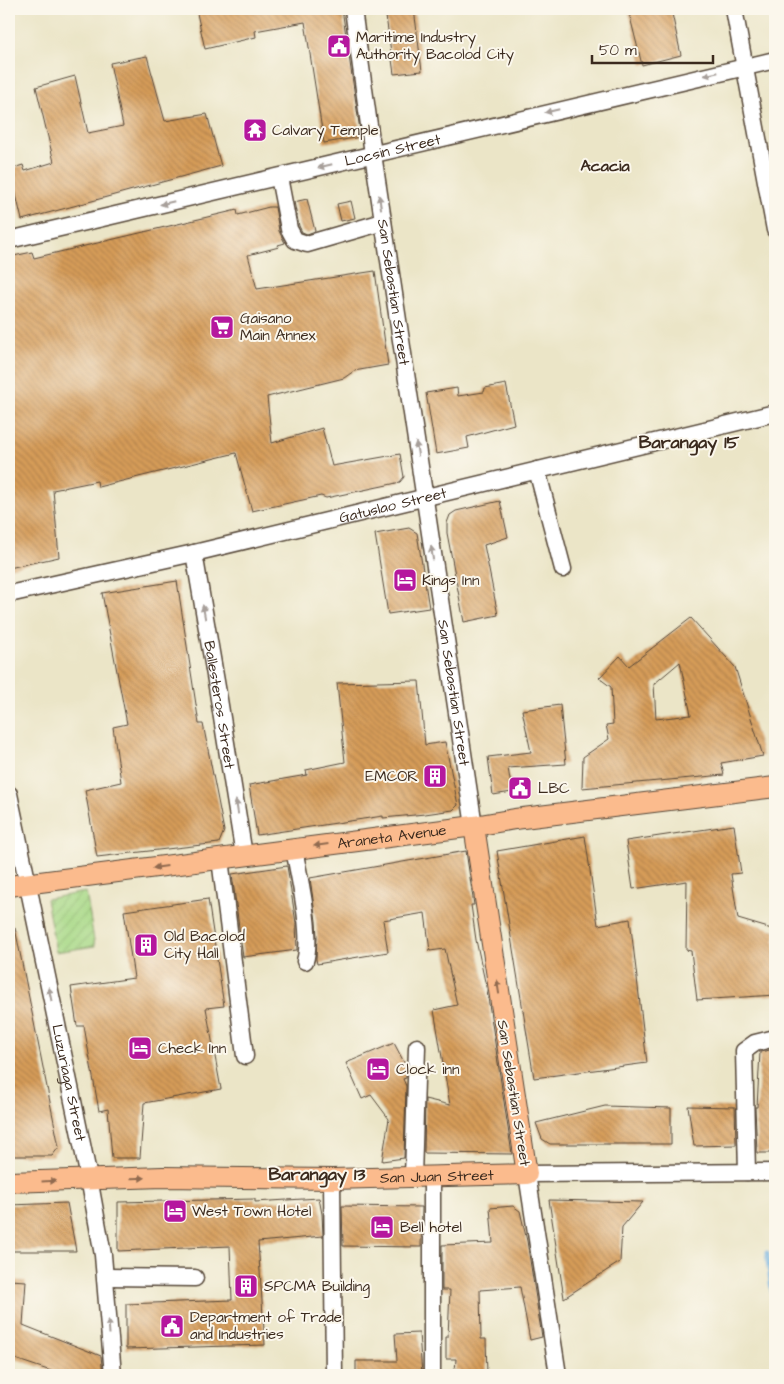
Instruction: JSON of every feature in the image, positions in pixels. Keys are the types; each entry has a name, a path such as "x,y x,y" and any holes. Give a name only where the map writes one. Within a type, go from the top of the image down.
{"main road":[{"name":"Araneta Avenue","path":"18,885 474,826 515,819 775,787"},
{"name":"San Sebastian Street","path":"474,826 527,1174"},
{"name":"San Juan Street","path":"9,1182 89,1178 332,1179 527,1174"}],"street":[{"name":"San Sebastian Street","path":"353,9 372,154 474,826"},
{"path":"734,9 744,66 769,166 775,230"},
{"name":"Locsin Street","path":"9,240 775,60"},
{"path":"279,177 289,229 295,240 307,244 383,222"},
{"name":"Gatuslao Street","path":"9,594 194,553 775,413"},
{"path":"537,470 563,569"},
{"name":"Ballesteros Street","path":"194,553 244,855"},
{"name":"Luzuriaga Street","path":"9,794 18,885 89,1178 106,1277 113,1375"},
{"path":"294,848 308,936 308,952 305,961"},
{"path":"220,859 245,1056"},
{"path":"746,1172 744,1051 755,1043 775,1038"},
{"path":"417,1047 432,1375"},
{"name":"San Juan Street","path":"527,1174 775,1172"},
{"name":"San Sebastian Street","path":"527,1174 558,1375"},
{"path":"332,1179 334,1375"},
{"path":"106,1277 195,1278"}],"green space":[{"path":"86,892 95,946 56,952 46,899"}],"building":[{"path":"196,9 342,9 361,137 324,143 305,22 255,31 256,37 205,49"},
{"path":"385,9 414,9 422,71 394,74"},
{"path":"628,9 671,9 681,55 642,65"},
{"path":"147,56 165,121 207,114 221,166 22,220 10,169 23,165 25,171 54,162 36,87 75,76 88,133 123,126 110,63"},
{"path":"307,199 315,231 307,234 302,232 299,226 294,202"},
{"path":"351,201 355,218 341,221 337,204"},
{"name":"Gaisano Main Annex","path":"275,207 279,231 285,243 278,245 279,247 248,255 257,289 375,271 388,365 354,371 344,378 267,397 272,443 322,428 332,466 400,454 404,477 400,482 392,484 326,498 321,496 252,511 236,453 98,487 97,481 53,490 59,557 9,568 9,257 32,252 34,258 237,210 238,215"},
{"path":"506,384 514,424 467,437 469,448 436,454 426,393 457,388 458,396 484,392 485,388"},
{"path":"500,501 508,537 484,545 498,615 464,622 447,533 447,523 450,515 456,511"},
{"name":"Kings Inn","path":"409,528 417,533 429,608 388,614 375,534"},
{"path":"177,581 199,724 203,724 224,831 219,843 97,857 85,790 121,782 113,727 127,724 102,593"},
{"path":"691,618 735,667 763,756 721,763 724,775 582,788 583,757 609,739 606,725 613,724 611,687 599,678 620,656 629,666","holes":["680,662 691,715 656,719 654,684"]},
{"path":"419,681 425,745 445,742 458,805 453,810 383,818 383,816 257,835 249,785 307,775 306,770 345,762 337,683"},
{"path":"560,705 566,764 508,768 512,792 493,795 488,757 531,752 522,710"},
{"path":"734,825 741,873 731,874 738,919 775,930 775,995 697,1000 691,951 686,950 687,881 633,889 626,841"},
{"path":"585,836 598,925 630,919 647,1063 534,1078 497,851"},
{"path":"466,851 474,905 471,905 476,940 487,991 512,1154 424,1153 425,1099 450,1105 434,1010 457,1005 445,949 430,951 425,913 383,920 388,952 317,964 316,959 316,921 310,878"},
{"path":"287,866 296,923 297,950 243,957 232,874"},
{"path":"208,899 224,1006 206,1008 221,1089 144,1103 140,1158 112,1158 108,1109 99,1111 84,1026 77,1026 71,987 134,978 124,911"},
{"path":"15,928 59,1147 52,1156 9,1156 9,929"},
{"path":"394,1043 406,1066 406,1078 403,1079 406,1086 404,1158 382,1161 389,1119 371,1095 362,1099 346,1063"},
{"path":"775,1049 775,1153 757,1153 755,1107 757,1107 760,1052"},
{"path":"605,1106 671,1108 671,1144 550,1144 542,1139 536,1123"},
{"path":"688,1106 735,1107 736,1145 694,1146"},
{"name":"SPCMA Building","path":"319,1198 323,1236 258,1242 265,1345 126,1349 126,1304 232,1300 230,1246 118,1251 118,1202 255,1199 255,1202"},
{"path":"549,1200 643,1202 622,1227 620,1262 564,1298"},
{"path":"67,1203 76,1251 9,1251 9,1205"},
{"name":"Bell hotel","path":"342,1206 422,1207 421,1247 343,1246"},
{"path":"513,1206 520,1211 527,1241 542,1337 530,1340 520,1287 480,1290 481,1339 486,1339 487,1375 459,1375 459,1371 455,1371 456,1359 446,1359 450,1290 442,1290 442,1245 493,1243 490,1208"},
{"path":"9,1280 26,1281 23,1325 101,1356 103,1375 63,1375 9,1357"},
{"path":"419,1333 422,1375 356,1375 356,1361 397,1361 395,1334"}],"waterway":[{"path":"767,1253 775,1311"}],"place":[{"name":"Maritime Industry Authority Bacolod City","path":"339,46"},
{"name":"Calvary Temple","path":"255,130"},
{"name":"Gaisano Main Annex","path":"222,327"},
{"name":"Kings Inn","path":"405,580"},
{"name":"EMCOR","path":"435,776"},
{"name":"LBC","path":"520,788"},
{"name":"Old Bacolod City Hall","path":"146,945"},
{"name":"Check Inn","path":"140,1048"},
{"name":"Clock inn","path":"378,1069"},
{"name":"West Town Hotel","path":"175,1211"},
{"name":"Bell hotel","path":"382,1227"},
{"name":"SPCMA Building","path":"246,1286"},
{"name":"Department of Trade and Industries","path":"172,1326"}],"district":[{"name":"Acacia","path":"605,165"},
{"name":"Barangay 15","path":"689,442"},
{"name":"Barangay 13","path":"317,1174"}]}
